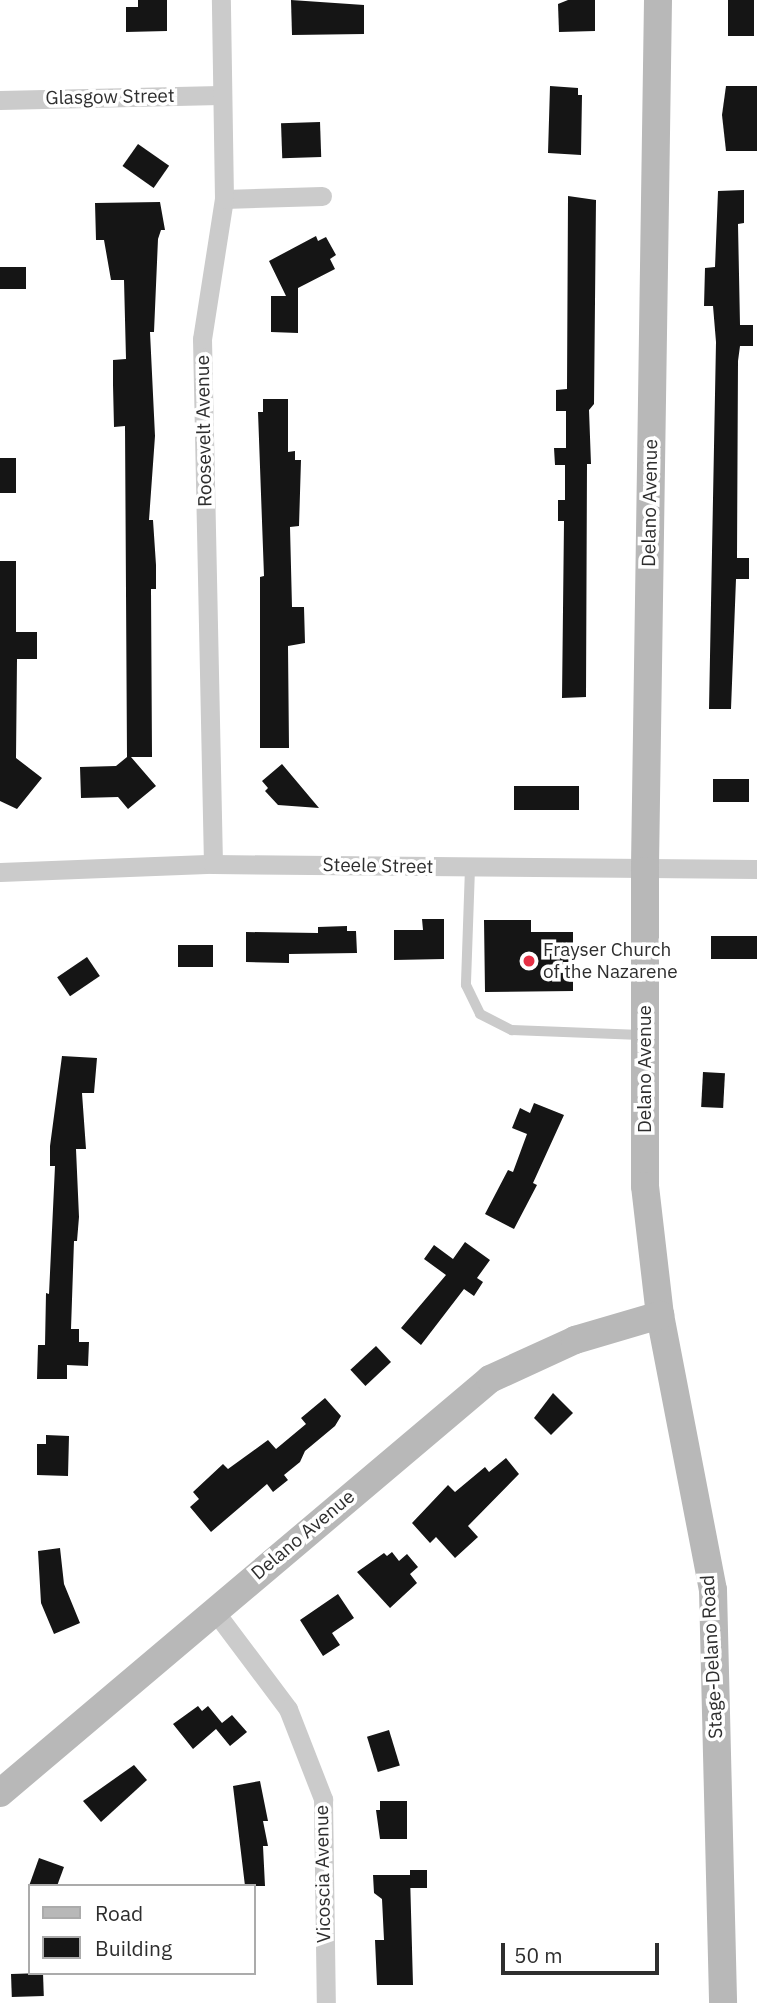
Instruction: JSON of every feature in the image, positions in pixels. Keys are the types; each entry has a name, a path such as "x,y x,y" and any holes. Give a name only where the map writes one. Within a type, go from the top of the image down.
{"main road":[{"name":"Delano Avenue","path":"0,1793 213,1609 490,1379 575,1340 660,1315 646,1186 645,1035 658,0"},
{"name":"Stage-Delano Road","path":"660,1315 713,1590 723,2003"}],"street":[{"name":"Roosevelt Avenue","path":"213,864 202,339 224,200 220,95 221,0"},
{"name":"Glasgow Street","path":"0,100 220,95"},
{"path":"224,200 323,196"},
{"name":"Steele Street","path":"0,873 213,864 645,871 757,869"},
{"name":"Vicoscia Avenue","path":"213,1609 288,1709 323,1799 326,2003"}],"lane":[{"path":"470,868 466,985 480,1014 512,1030 645,1035"}],"building":[{"path":"138,0 167,0 167,31 126,32 126,7 138,7"},
{"path":"291,0 364,5 364,34 292,35"},
{"path":"568,0 595,0 595,31 559,32 558,4"},
{"path":"728,0 754,0 754,36 728,36"},
{"path":"550,86 578,88 578,95 582,95 581,155 548,153"},
{"path":"726,86 757,86 757,151 726,151 722,115"},
{"path":"320,122 321,157 282,158 281,123"},
{"path":"138,144 169,166 154,188 123,166"},
{"path":"744,190 744,223 738,224 740,325 753,325 753,346 740,346 738,361 737,558 749,558 749,579 736,579 731,709 709,709 716,342 713,306 704,306 705,268 715,267 718,191"},
{"path":"568,196 596,200 594,404 589,410 591,464 587,464 586,697 562,698 564,521 558,521 558,500 565,500 565,465 555,465 554,448 566,448 566,411 556,411 556,390 567,389"},
{"path":"160,202 165,230 161,230 158,239 154,332 150,332 155,436 149,520 153,520 156,565 156,589 151,589 152,757 131,757 156,786 128,809 118,797 81,798 80,767 116,766 127,757 125,426 114,427 113,385 113,360 126,359 124,280 111,280 104,240 96,240 95,203"},
{"path":"316,236 318,241 326,237 336,255 330,259 335,269 298,288 298,333 271,332 271,296 286,296 269,261"},
{"path":"0,267 26,267 26,289 0,289"},
{"path":"263,399 288,399 288,452 295,451 295,460 301,460 299,526 290,527 292,607 304,607 305,643 288,646 289,748 260,748 260,577 264,576 258,412 263,412"},
{"path":"0,458 16,458 16,493 0,493"},
{"path":"0,561 16,561 16,632 37,632 37,659 17,659 16,758 42,778 17,809 0,801"},
{"path":"282,764 319,808 278,805 265,791 268,788 262,781"},
{"path":"713,779 749,779 749,802 713,802"},
{"path":"514,786 579,786 579,810 514,810"},
{"path":"422,919 444,919 444,959 394,960 394,930 423,930"},
{"name":"Frayser Church of the Nazarene","path":"484,920 531,920 531,932 573,932 573,991 485,992"},
{"path":"347,926 347,931 356,931 357,953 289,954 289,963 246,962 246,932 318,933 318,927"},
{"path":"711,936 757,936 757,959 711,959"},
{"path":"178,945 213,945 213,967 178,967"},
{"path":"87,957 100,976 70,996 57,977"},
{"path":"62,1056 97,1058 94,1093 82,1093 86,1149 76,1149 79,1217 77,1241 74,1241 71,1329 79,1329 79,1342 89,1342 88,1366 67,1365 67,1379 37,1379 38,1345 45,1345 46,1293 49,1294 55,1166 50,1166 50,1146"},
{"path":"703,1072 725,1073 723,1108 701,1107"},
{"path":"534,1103 564,1115 533,1183 537,1185 514,1229 485,1214 508,1170 513,1172 527,1134 512,1128 520,1108 530,1113"},
{"path":"465,1242 490,1260 477,1278 483,1282 474,1296 464,1289 421,1345 401,1328 446,1275 424,1259 434,1245 453,1259"},
{"path":"376,1346 391,1362 365,1386 350,1370"},
{"path":"553,1393 573,1413 551,1435 534,1418"},
{"path":"325,1398 341,1416 335,1426 305,1451 300,1462 284,1475 288,1480 273,1492 267,1484 211,1532 190,1507 199,1499 193,1492 223,1464 228,1469 268,1440 276,1449 306,1424 301,1418"},
{"path":"46,1435 69,1436 68,1476 37,1475 37,1444 46,1444"},
{"path":"506,1458 519,1474 468,1526 478,1537 455,1558 436,1537 430,1543 412,1523 448,1485 455,1492 485,1467 489,1472"},
{"path":"60,1548 64,1584 80,1623 54,1634 41,1603 38,1551"},
{"path":"392,1552 399,1561 407,1554 418,1567 410,1574 417,1583 390,1608 357,1572 384,1553 387,1556"},
{"path":"338,1594 354,1618 332,1633 340,1645 323,1656 300,1620"},
{"path":"198,1706 202,1711 208,1706 222,1723 232,1715 247,1732 230,1746 216,1729 193,1749 173,1724"},
{"path":"389,1730 400,1765 378,1772 367,1737"},
{"path":"134,1765 147,1780 101,1822 83,1801"},
{"path":"260,1781 268,1821 263,1821 268,1846 263,1846 265,1886 245,1884 233,1786"},
{"path":"380,1801 407,1801 407,1839 380,1839 376,1810 380,1810"},
{"path":"39,1858 64,1867 58,1884 30,1884"},
{"path":"410,1870 427,1870 427,1888 410,1888"},
{"path":"373,1875 410,1875 413,1985 377,1985 375,1940 384,1940 382,1899 374,1893"},
{"path":"11,1974 43,1975 44,1996 12,1997"}],"place":[{"name":"Frayser Church of the Nazarene","path":"529,961"}]}
